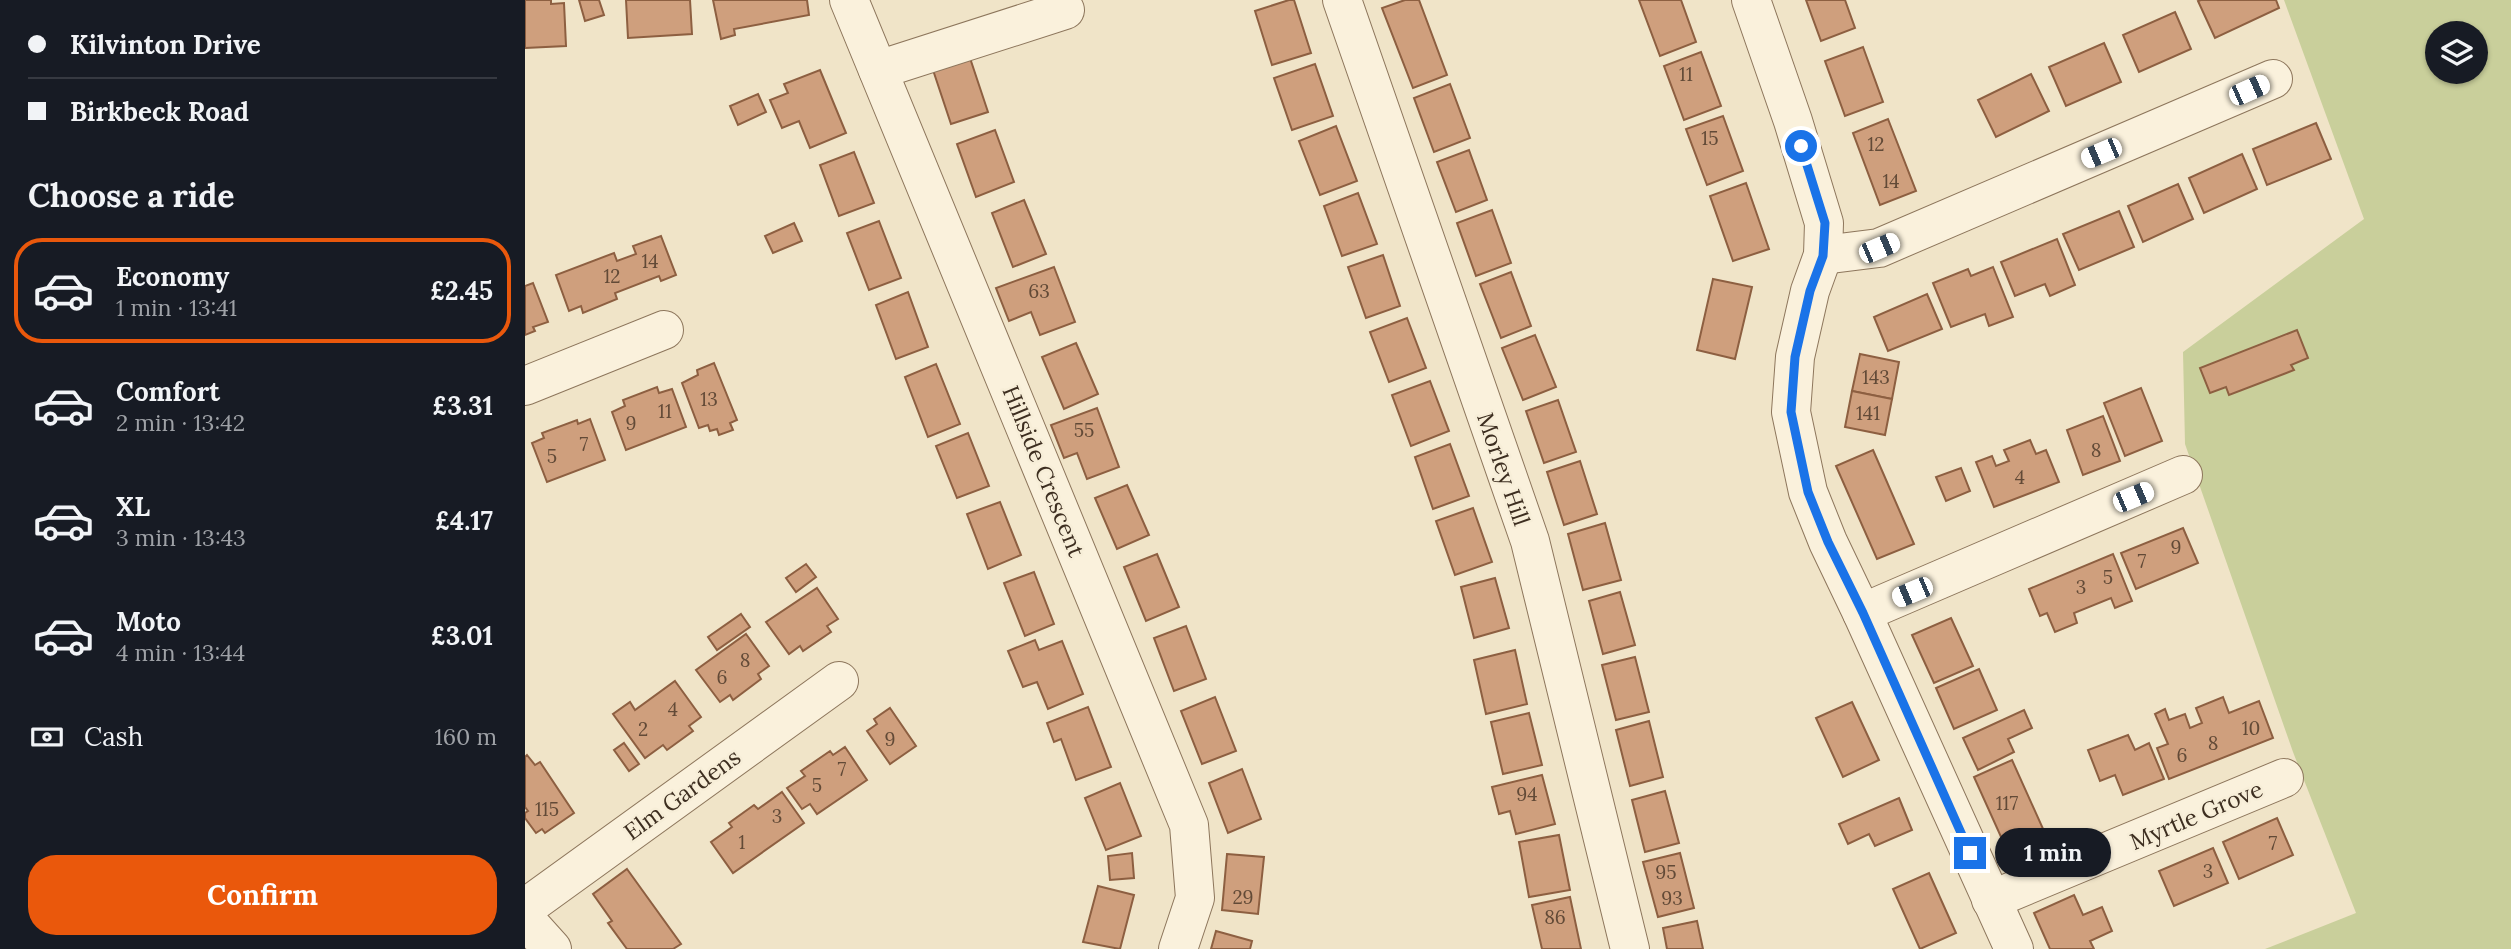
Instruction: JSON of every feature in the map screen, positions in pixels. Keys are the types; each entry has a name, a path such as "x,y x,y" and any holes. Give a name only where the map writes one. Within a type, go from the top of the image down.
{"street":[{"name":"Hillside Crescent","path":"849,0 1189,825 1195,898 1178,949"},
{"name":"Morley Hill","path":"1342,0 1529,541 1630,949"},
{"path":"1751,0 1825,223 1823,256 1810,291 1795,357 1791,412 1808,492 1828,542 1863,613 2014,949"},
{"path":"878,70 1065,10"},
{"path":"1823,256 1879,248 2273,79"},
{"path":"525,386 664,330"},
{"path":"1863,613 2183,475"},
{"name":"Elm Gardens","path":"525,908 839,681"},
{"name":"Myrtle Grove","path":"1991,900 2284,778"},
{"path":"525,919 552,949"}],"green space":[{"path":"2284,0 2511,0 2511,949 2265,949 2356,913 2293,752 2185,444 2183,352 2364,219"}],"building":[{"path":"525,0 564,3 566,46 525,48"},
{"path":"579,0 599,0 604,15 585,21"},
{"path":"626,0 690,0 692,34 628,38"},
{"path":"713,0 807,0 809,15 734,29 735,35 721,39"},
{"path":"1294,0 1311,53 1272,65 1255,11"},
{"path":"1405,0 1419,0 1447,75 1413,88 1382,8"},
{"path":"1639,0 1681,0 1696,42 1660,56"},
{"path":"1806,0 1845,0 1855,28 1821,41"},
{"path":"2276,0 2279,8 2215,38 2198,1"},
{"path":"2175,12 2191,49 2139,72 2123,35"},
{"path":"2104,43 2121,82 2066,106 2049,67"},
{"path":"1863,47 1883,102 1845,116 1825,61"},
{"path":"1701,52 1721,106 1684,120 1664,66"},
{"path":"970,58 988,112 951,124 933,70"},
{"path":"1315,64 1333,116 1292,130 1274,78"},
{"path":"820,70 846,133 810,148 799,121 782,128 770,100 788,93 784,84"},
{"path":"2031,74 2049,111 1996,137 1978,100"},
{"path":"1450,84 1470,138 1434,152 1414,98"},
{"path":"758,94 766,112 738,125 730,106"},
{"path":"1723,116 1743,171 1707,185 1686,129"},
{"path":"1888,119 1916,191 1880,205 1853,133"},
{"path":"2316,123 2331,159 2267,185 2253,149"},
{"path":"1336,126 1357,181 1320,195 1299,141"},
{"path":"995,130 1014,182 976,197 957,144"},
{"path":"1469,150 1487,200 1456,212 1437,162"},
{"path":"854,152 874,203 839,216 820,165"},
{"path":"2242,154 2257,189 2204,213 2189,178"},
{"path":"1746,183 1769,249 1733,261 1710,196"},
{"path":"2178,184 2193,219 2143,242 2128,206"},
{"path":"1358,193 1377,244 1342,256 1324,206"},
{"path":"1024,200 1046,254 1013,267 992,213"},
{"path":"1492,210 1511,263 1476,276 1457,223"},
{"path":"2119,211 2134,247 2079,270 2063,234"},
{"path":"879,221 901,278 869,290 847,233"},
{"path":"794,223 802,241 773,253 765,236"},
{"path":"661,236 676,275 661,281 659,276 615,293 617,299 583,313 581,306 569,311 556,275 614,253 617,261 636,254 633,246"},
{"path":"2057,239 2075,285 2050,296 2045,284 2015,296 2001,262"},
{"path":"1383,255 1400,306 1366,318 1348,267"},
{"path":"1054,267 1075,322 1040,335 1031,312 1009,321 996,288"},
{"path":"1993,267 2013,317 1989,326 1985,314 1951,327 1933,283 1968,269 1971,276"},
{"path":"1511,272 1531,326 1501,338 1480,284"},
{"path":"1713,279 1752,287 1735,359 1697,350"},
{"path":"533,283 548,322 533,327 535,331 525,335 525,286"},
{"path":"908,292 928,347 896,359 876,305"},
{"path":"1927,294 1942,329 1888,351 1874,317"},
{"path":"1407,318 1426,368 1389,382 1370,332"},
{"path":"2297,330 2308,358 2291,365 2294,370 2229,395 2226,387 2210,393 2200,368"},
{"path":"1535,335 1556,387 1523,400 1502,348"},
{"path":"1076,343 1098,394 1064,409 1042,357"},
{"path":"1860,354 1899,362 1892,399 1852,391"},
{"path":"714,363 737,420 730,423 733,430 719,435 717,429 710,431 708,425 699,428 682,383 698,375 697,370"},
{"path":"936,364 960,424 928,437 905,377"},
{"path":"1430,381 1449,431 1411,446 1392,395"},
{"path":"657,387 659,393 672,389 686,427 626,450 612,412 625,406 623,400"},
{"path":"2141,388 2162,441 2125,456 2104,403"},
{"path":"1852,391 1892,399 1885,435 1845,427"},
{"path":"1558,400 1576,452 1544,463 1526,411"},
{"path":"1097,408 1119,467 1087,479 1077,453 1064,458 1051,425"},
{"path":"2103,416 2120,461 2083,475 2067,430"},
{"path":"590,419 605,460 547,482 532,443 544,438 542,433 577,420 578,424"},
{"path":"968,433 989,486 957,498 936,446"},
{"path":"2030,440 2036,454 2046,450 2059,482 1994,507 1976,462 1992,456 1996,466 2009,461 2004,450"},
{"path":"1450,444 1469,496 1433,509 1415,457"},
{"path":"1873,450 1914,544 1877,559 1836,466"},
{"path":"1580,461 1597,514 1564,525 1547,472"},
{"path":"1961,468 1970,491 1946,501 1936,477"},
{"path":"1127,485 1149,535 1117,549 1095,498"},
{"path":"1000,502 1021,555 988,569 967,514"},
{"path":"1473,508 1492,562 1455,575 1436,521"},
{"path":"1605,523 1621,580 1583,590 1568,534"},
{"path":"2183,528 2198,563 2136,589 2121,553"},
{"path":"1157,554 1179,607 1146,621 1124,567"},
{"path":"2113,554 2132,601 2115,608 2111,598 2074,613 2077,623 2055,632 2047,613 2040,616 2029,589"},
{"path":"806,564 816,577 796,592 786,578"},
{"path":"1034,572 1054,624 1025,636 1004,583"},
{"path":"1495,578 1509,628 1474,638 1461,587"},
{"path":"817,588 838,619 827,626 831,632 803,651 800,646 789,654 766,622"},
{"path":"1620,592 1635,645 1603,654 1589,601"},
{"path":"741,614 750,627 717,650 708,637"},
{"path":"1951,618 1973,666 1934,683 1912,635"},
{"path":"1186,626 1206,679 1174,691 1154,638"},
{"path":"746,634 769,666 758,674 761,679 733,700 730,695 720,702 696,670"},
{"path":"1035,640 1039,650 1062,641 1083,694 1048,709 1037,682 1023,687 1008,651"},
{"path":"1515,650 1527,704 1486,714 1474,660"},
{"path":"1635,657 1649,712 1616,720 1602,665"},
{"path":"1979,669 1997,710 1954,729 1936,688"},
{"path":"675,681 701,717 689,726 693,731 667,750 663,745 645,758 613,714 630,702 635,710"},
{"path":"1215,697 1236,751 1202,764 1181,711"},
{"path":"2223,697 2229,713 2259,701 2273,738 2169,779 2157,748 2168,744 2155,714 2165,709 2169,720 2185,714 2190,728 2202,723 2196,708"},
{"path":"1852,702 1879,760 1843,777 1816,718"},
{"path":"1088,707 1111,767 1076,780 1061,739 1054,742 1047,723"},
{"path":"890,708 916,746 890,764 867,731 877,724 874,719"},
{"path":"2024,710 2032,728 2008,739 2014,752 1978,770 1963,738"},
{"path":"1529,713 1542,765 1503,774 1491,722"},
{"path":"1649,721 1663,777 1630,786 1616,730"},
{"path":"2128,735 2135,750 2149,743 2164,779 2123,795 2115,775 2100,781 2088,750"},
{"path":"624,743 639,764 629,771 614,750"},
{"path":"845,747 867,780 817,814 810,804 802,809 787,788 805,776 801,771 830,751 833,755"},
{"path":"527,755 535,765 540,762 574,813 545,833 542,829 536,833 525,818 528,811 525,807"},
{"path":"2012,760 2044,831 2006,848 1974,777"},
{"path":"1242,769 1261,819 1228,833 1209,783"},
{"path":"1542,775 1555,824 1516,834 1510,811 1499,814 1492,787"},
{"path":"1120,783 1141,836 1106,850 1085,798"},
{"path":"1665,791 1679,843 1645,852 1632,800"},
{"path":"782,792 804,823 733,873 711,842 732,827 729,823 754,805 758,809"},
{"path":"1899,798 1912,830 1875,846 1869,834 1848,844 1839,824"},
{"path":"2277,818 2293,855 2239,879 2223,842"},
{"path":"1559,835 1570,890 1529,897 1519,842"},
{"path":"2213,848 2228,883 2174,906 2159,871"},
{"path":"1132,853 1134,878 1110,880 1108,856"},
{"path":"1680,853 1694,908 1658,917 1643,862"},
{"path":"1227,854 1264,857 1258,914 1222,910"},
{"path":"627,869 681,944 673,949 627,949 608,923 612,921 593,894"},
{"path":"1929,873 1956,933 1920,949 1893,889"},
{"path":"1098,886 1134,895 1120,949 1083,942"},
{"path":"2074,895 2083,915 2102,907 2112,931 2090,941 2094,949 2050,949 2034,913"},
{"path":"1570,897 1581,949 1542,949 1532,905"},
{"path":"1697,921 1703,949 1667,949 1663,928"},
{"path":"1216,931 1252,941 1250,949 1211,949"}],"route":[{"path":"1801,146 1825,223 1823,256 1810,291 1795,357 1791,412 1808,492 1828,542 1863,613 1970,853"}]}
